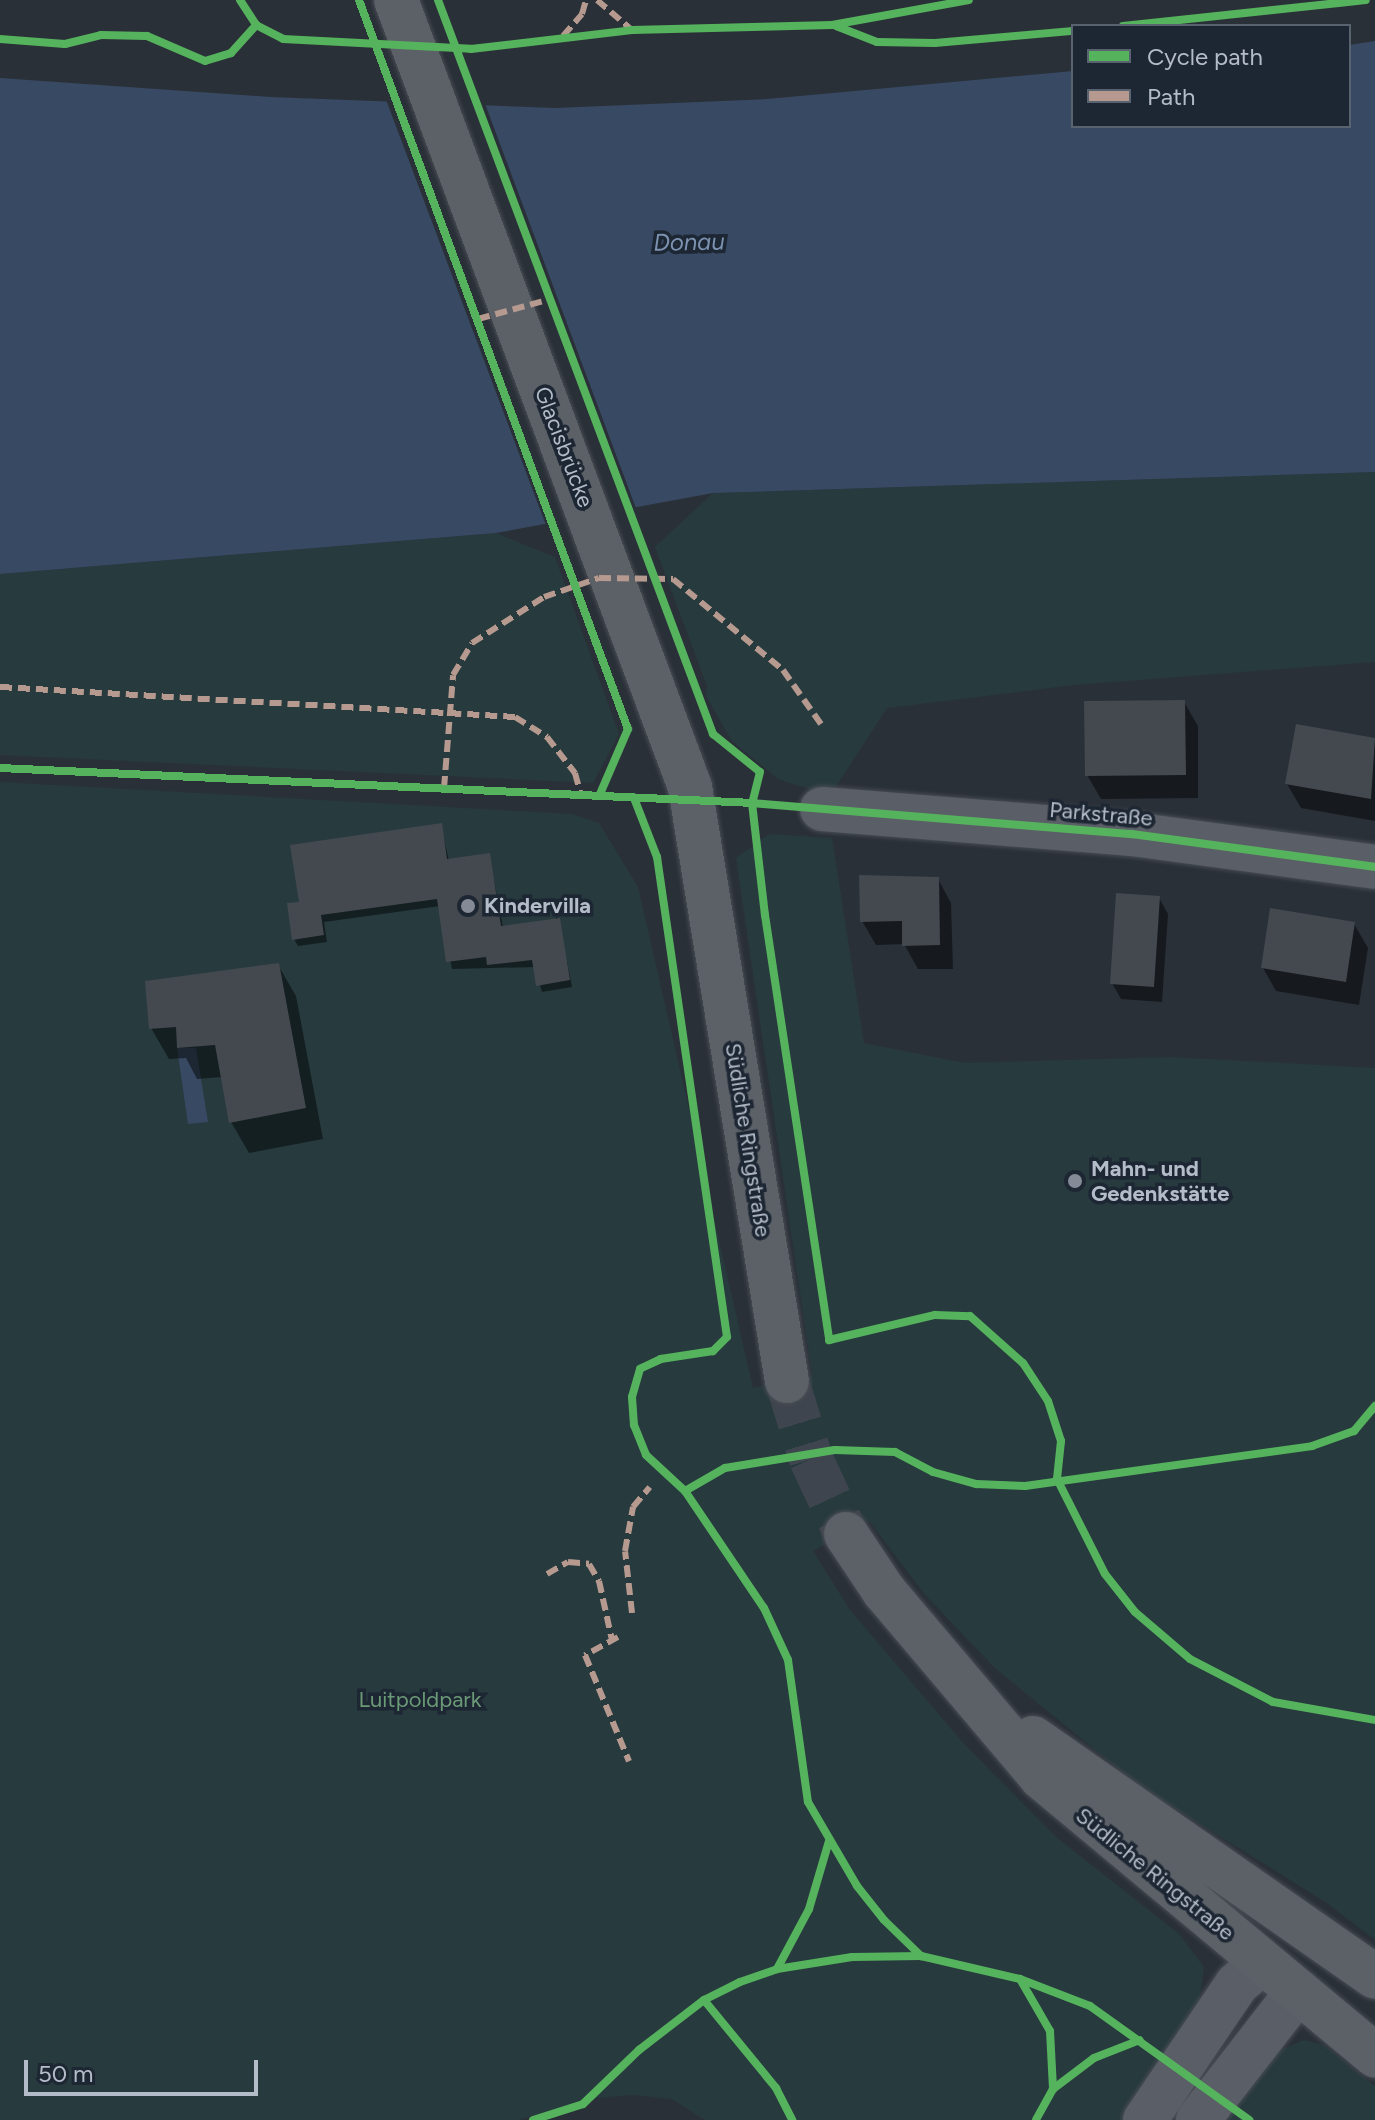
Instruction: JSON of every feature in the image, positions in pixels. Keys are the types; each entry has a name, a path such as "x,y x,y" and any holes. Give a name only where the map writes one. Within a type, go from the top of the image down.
{"main road":[{"name":"Glacisbrücke","path":"396,0 690,787 712,900"},
{"name":"Südliche Ringstraße","path":"712,900 787,1381"},
{"name":"Südliche Ringstraße","path":"846,1534 884,1591 1041,1777 1212,1923 1375,2055"},
{"name":"Südliche Ringstraße","path":"953,1673 1050,1751 1340,1949 1375,1977"},
{"path":"1263,1897 1273,1971 1340,1949"}],"street":[{"name":"Parkstraße","path":"822,809 1132,834 1375,867"},
{"path":"1145,2120 1273,1971"},
{"path":"1198,2120 1273,1971"}],"green space":[{"path":"1375,472 1375,662 1074,685 887,708 830,796 778,779 732,741 706,696 707,686 655,547 713,493"},
{"path":"496,533 555,557 619,734 593,783 0,755 0,574"},
{"name":"Luitpoldpark","path":"0,782 572,814 599,823 638,887 753,1388 812,1375 736,858 769,834 832,838 864,1043 965,1063 1170,1057 1375,1068 1375,1940 1327,1903 1139,1786 995,1668 925,1595 869,1521 813,1551 850,1610 965,1745 1056,1837 1179,1934 1204,1967 1198,2010 1131,2120 705,2120 672,2099 632,2095 595,2098 518,2120 0,2120"},
{"path":"1304,2040 1324,2045 1375,2086 1375,2120 1227,2120 1278,2051"}],"water":[{"name":"Donau","path":"1375,41 1375,472 713,493 496,533 0,574 0,78 270,97 555,108 767,99 1071,71 1071,128 1351,128 1351,45"},
{"path":"177,1048 196,1048 208,1122 188,1124"}],"pier":[{"path":"385,97 484,101 637,511 547,528"}],"building":[{"path":"1185,700 1186,775 1085,776 1084,701"},
{"path":"1296,724 1375,738 1371,799 1285,784"},
{"name":"Kindervilla","path":"442,823 447,859 490,853 501,926 560,918 570,980 536,986 532,960 487,965 486,957 446,962 437,899 321,915 324,935 292,940 287,903 299,902 290,845"},
{"path":"859,875 939,877 940,945 902,946 902,921 860,922"},
{"path":"1116,893 1160,896 1154,987 1110,984"},
{"path":"1270,908 1355,922 1346,982 1261,968"},
{"path":"279,963 306,1108 229,1123 215,1045 177,1048 176,1027 149,1029 145,981"}],"tunnel":[{"path":"787,1381 811,1459 846,1534"}],"marked path":[{"path":"563,36 582,14 586,0"},
{"path":"597,0 632,30"},
{"path":"478,319 551,299"},
{"path":"444,788 453,675 472,643 544,597 599,578 673,579 783,670 821,724"},
{"path":"0,687 515,717 547,737 575,773 580,792"},
{"path":"632,1613 625,1551 633,1507 650,1487"},
{"path":"547,1574 568,1562 589,1564 599,1581 612,1640"},
{"path":"618,1637 585,1655 629,1761"}],"cycle path":[{"path":"240,0 256,25 283,39 471,49 632,30 832,25 969,0"},
{"path":"359,0 628,729 600,794"},
{"path":"438,0 713,734 760,772 752,803 765,915 829,1340 935,1315 970,1316 1023,1363 1048,1401 1061,1441 1057,1479 1105,1574 1135,1612 1190,1659 1273,1702 1375,1720"},
{"path":"1142,24 1366,0"},
{"path":"0,39 65,44 101,35 147,36 205,61 231,53 256,25"},
{"path":"836,26 877,42 935,43 1071,31"},
{"path":"0,768 752,803 1132,834 1375,867"},
{"path":"634,798 657,857 727,1337 713,1351 661,1359 640,1369 632,1397 634,1425 646,1455 685,1491 764,1608 788,1660 808,1802 857,1886 884,1920 921,1956 1020,1979 1090,2006 1249,2120"},
{"path":"685,1491 725,1468 835,1450 895,1452 933,1472 976,1484 1025,1486 1312,1446 1354,1431 1375,1406"},
{"path":"777,1969 809,1909 829,1841"},
{"path":"533,2120 583,2104 639,2050 704,2000 740,1982 777,1969 852,1957 921,1956"},
{"path":"1020,1979 1050,2031 1053,2089 1036,2120"},
{"path":"704,2000 776,2088 792,2120"},
{"path":"1053,2089 1094,2058 1140,2040"}],"place":[{"name":"Kindervilla","path":"468,906"},
{"name":"Mahn- und Gedenkstätte","path":"1075,1181"}]}
